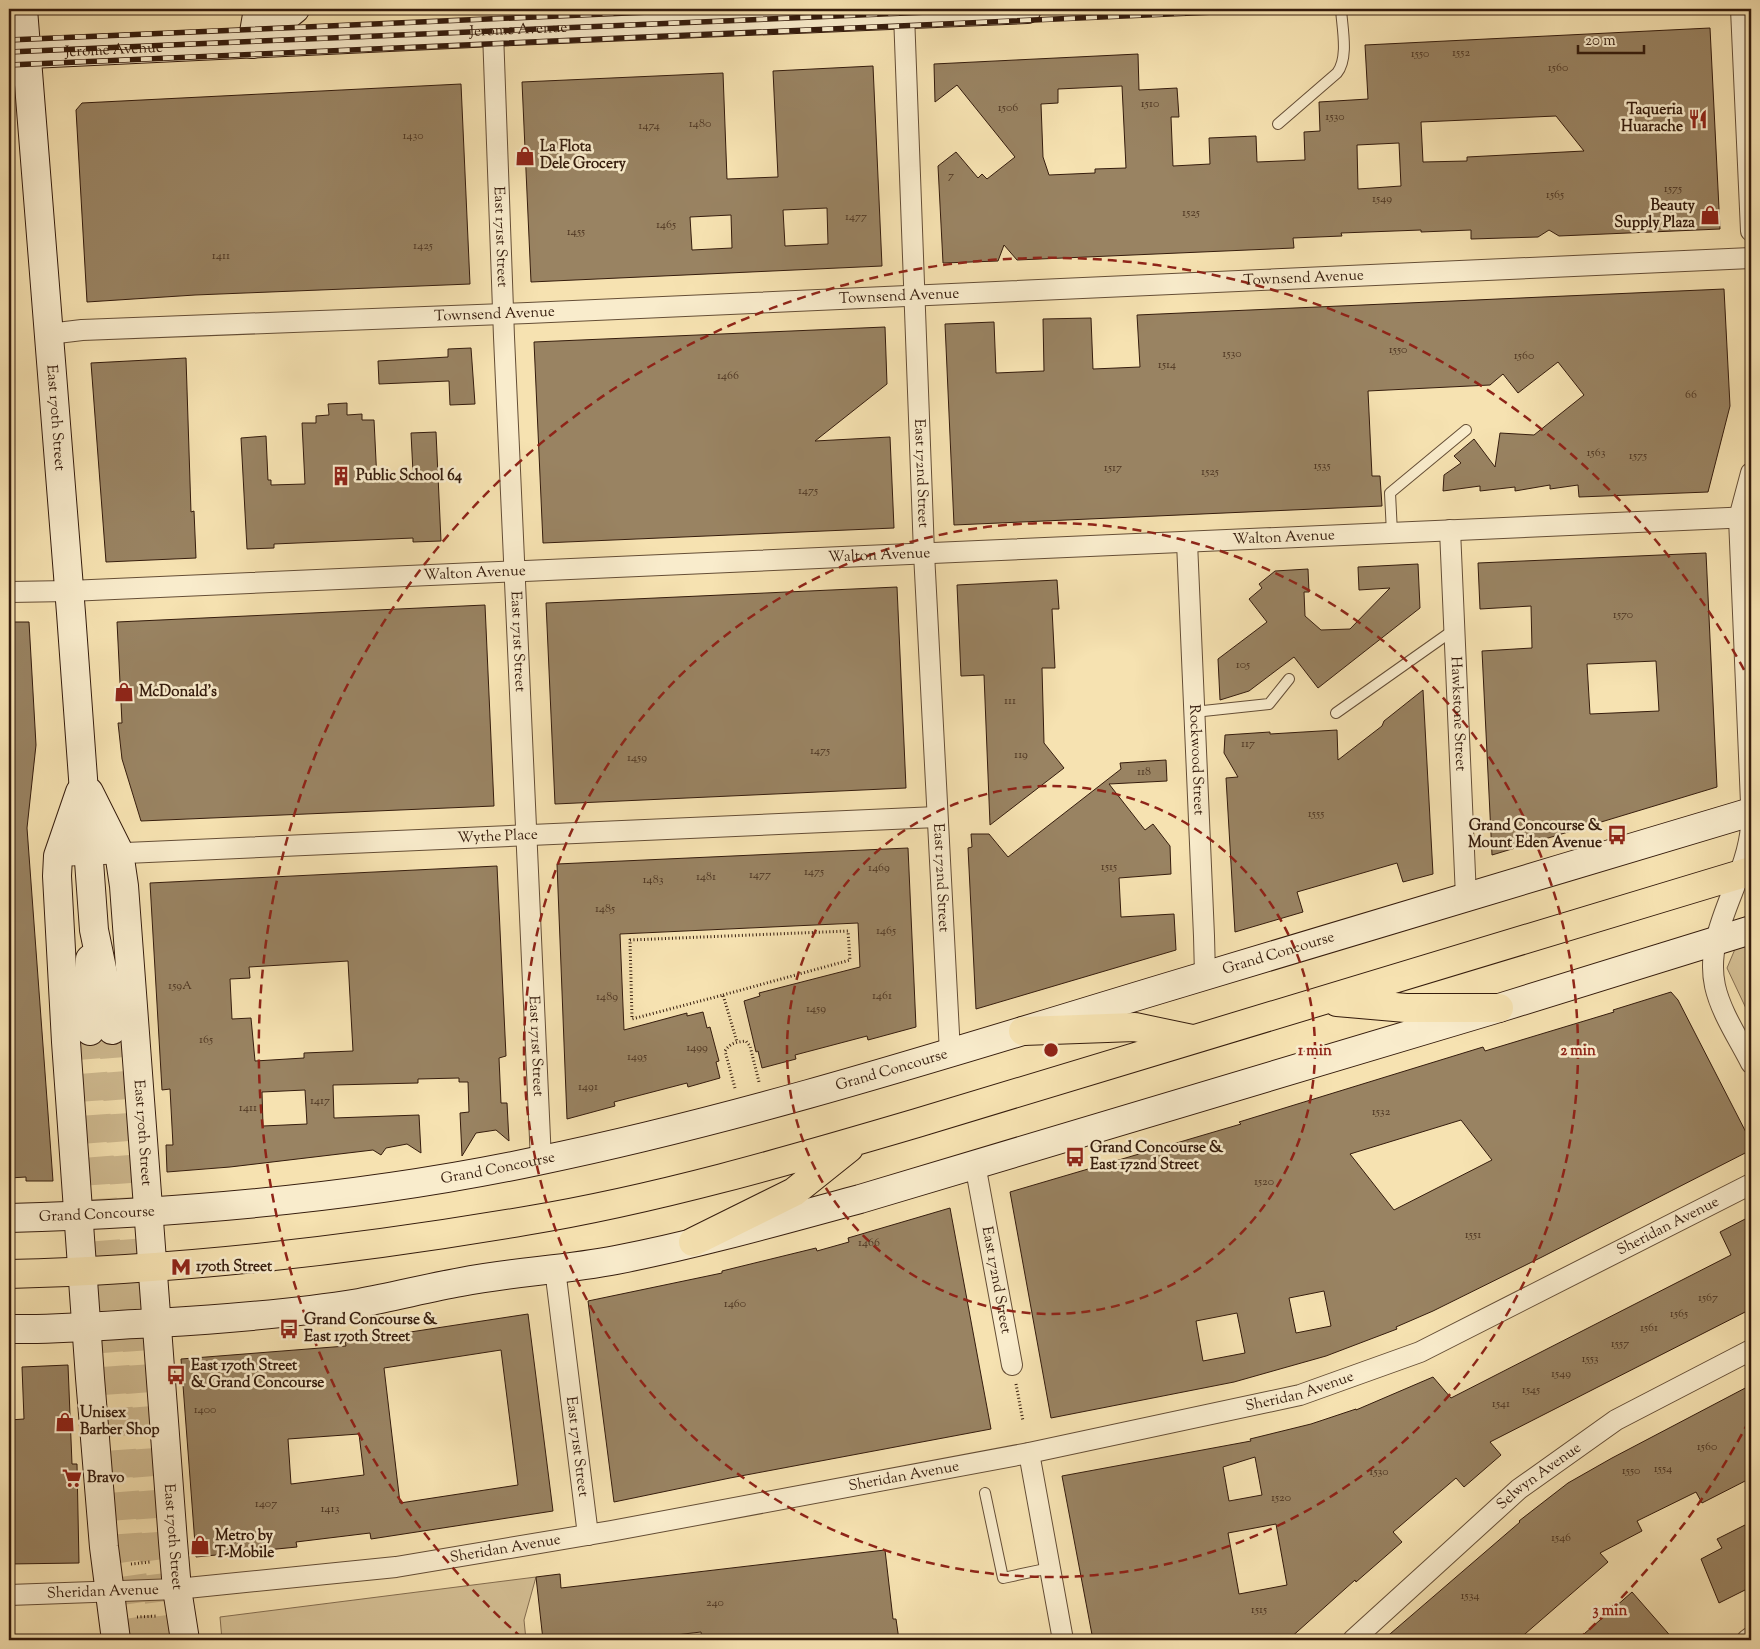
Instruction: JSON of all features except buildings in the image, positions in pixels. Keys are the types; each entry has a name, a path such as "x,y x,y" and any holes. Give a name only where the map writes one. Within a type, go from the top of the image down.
{"main road":[{"path":"9,1274 152,1268 385,1244 526,1221 672,1190 860,1140 1746,872"},
{"path":"1323,1000 1406,1008 1499,1008"},
{"path":"1023,1031 1135,1026 1194,1039"},
{"path":"692,1242 794,1192 860,1140"}],"street":[{"name":"East 170th Street","path":"23,9 18,55 49,334 94,930 109,1002 101,1031"},
{"path":"252,44 258,9"},
{"path":"252,44 295,9"},
{"name":"Jerome Avenue","path":"18,55 903,12 1027,9"},
{"path":"1741,9 1751,232"},
{"name":"East 172nd Street","path":"903,12 924,553 950,1053"},
{"name":"East 171st Street","path":"493,32 503,314 541,1161"},
{"name":"Townsend Avenue","path":"49,334 92,330 503,314 1751,258"},
{"path":"1751,473 1745,518 1751,803"},
{"name":"Walton Avenue","path":"9,592 69,591 1745,518"},
{"name":"Hawkstone Street","path":"1450,530 1466,897"},
{"name":"Rockwood Street","path":"1187,542 1205,976"},
{"name":"East 170th Street","path":"84,781 119,852 124,886 177,1589 186,1640"},
{"name":"East 170th Street","path":"84,781 58,856 57,885 86,1327 104,1547 116,1640"},
{"name":"Grand Concourse","path":"9,1218 78,1216 219,1207 431,1181 541,1161 726,1117 950,1053 1751,812"},
{"name":"Wythe Place","path":"58,856 88,853 526,836 937,817"},
{"path":"1751,826 1746,872 1715,941 1713,971 1716,988 1726,1013 1751,1063"},
{"path":"9,1329 49,1330 248,1316 359,1303 531,1270 575,1267 618,1260 851,1201 1499,1008 1751,930"},
{"name":"East 172nd Street","path":"975,1164 1012,1365"},
{"name":"Sheridan Avenue","path":"9,1595 177,1589 396,1567 588,1535 1029,1453 1300,1395 1420,1352 1751,1184"},
{"name":"East 171st Street","path":"555,1269 588,1535"},
{"name":"Selwyn Avenue","path":"1353,1640 1518,1489 1616,1420 1751,1350"},
{"path":"1029,1453 1063,1640"},
{"path":"1747,1640 1751,1637"}],"lane":[{"path":"1278,124 1337,73 1342,65 1344,54 1341,9"},
{"path":"1392,533 1390,493 1466,430"},
{"path":"1336,713 1455,629"},
{"path":"1194,712 1269,704 1289,679"},
{"path":"985,1493 1003,1578 1050,1568"}],"path":[{"path":"848,931 850,960 723,995 632,1019 630,940 848,931"},
{"path":"723,995 737,1042"},
{"path":"735,1088 725,1051 728,1045 737,1042 746,1041 750,1046 759,1082"},
{"path":"1016,1388 1023,1420"},
{"path":"123,1564 153,1562"},
{"path":"134,1617 165,1615"}],"shaded area":[{"path":"1751,938 1751,1019 1727,968 1738,942"},
{"path":"536,1577 524,1620 526,1640 222,1640 220,1617"}],"tunnel":[{"path":"112,1030 153,1557 164,1640"},
{"path":"90,1031 130,1559 142,1640"}],"railway":[{"path":"9,40 718,9"},
{"path":"9,52 997,9"},
{"path":"9,65 1284,9"}],"place":[{"name":"Taqueria Huarache","path":"1698,119"},
{"name":"La Flota Dele Grocery","path":"525,156"},
{"name":"Beauty Supply Plaza","path":"1710,215"},
{"name":"Public School 64","path":"341,476"},
{"name":"McDonald's","path":"124,692"},
{"name":"Grand Concourse & Mount Eden Avenue","path":"1617,835"},
{"name":"Grand Concourse & East 172nd Street","path":"1075,1157"},
{"name":"170th Street","path":"181,1267"},
{"name":"Grand Concourse & East 170th Street","path":"289,1329"},
{"name":"East 170th Street & Grand Concourse","path":"176,1375"},
{"name":"Unisex Barber Shop","path":"65,1422"},
{"name":"Bravo","path":"72,1478"},
{"name":"Metro by T-Mobile","path":"200,1545"}]}
